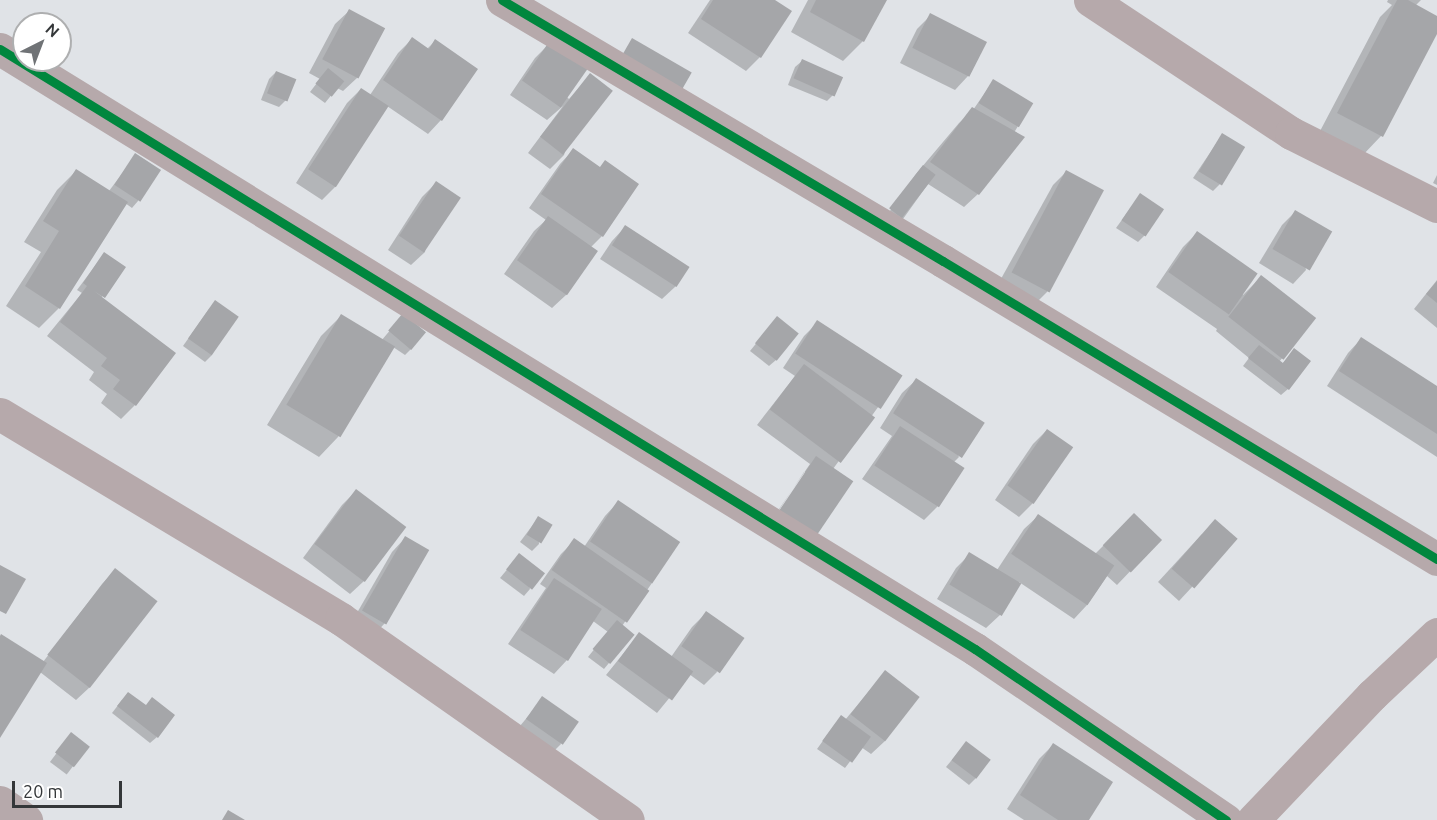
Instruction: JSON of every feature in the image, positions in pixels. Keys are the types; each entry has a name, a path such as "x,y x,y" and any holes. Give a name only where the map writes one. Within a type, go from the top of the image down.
{"street":[{"path":"502,0 963,273 1437,560"},
{"path":"1090,0 1291,133 1437,206"},
{"path":"0,49 975,649 1226,820"},
{"path":"0,414 341,619 628,820"},
{"path":"1253,820 1372,695 1437,634"},
{"path":"0,802 26,820"}],"building":[{"path":"713,0 775,0 792,11 761,58 701,19"},
{"path":"816,0 887,0 864,42 810,12"},
{"path":"1397,0 1408,0 1437,16 1437,34 1383,137 1337,113"},
{"path":"349,9 385,28 358,79 322,59"},
{"path":"930,13 987,42 969,77 912,48"},
{"path":"412,37 429,49 435,39 478,69 442,121 383,80"},
{"path":"632,38 692,72 678,96 618,61"},
{"path":"549,42 588,69 561,107 522,81"},
{"path":"802,59 843,77 835,96 793,78"},
{"path":"328,68 344,81 332,97 315,84"},
{"path":"276,71 296,79 287,101 267,93"},
{"path":"590,73 613,91 563,155 540,137"},
{"path":"993,79 1033,103 1019,127 979,103"},
{"path":"361,88 389,106 336,187 308,169"},
{"path":"972,107 1025,137 979,195 930,162"},
{"path":"1222,133 1245,147 1222,185 1199,172"},
{"path":"573,148 600,167 605,160 639,184 603,237 541,194"},
{"path":"135,153 161,170 140,202 114,185"},
{"path":"923,165 936,175 902,218 889,208"},
{"path":"76,169 128,202 60,309 25,286 59,231 43,221"},
{"path":"1066,170 1104,190 1050,293 1012,272"},
{"path":"436,181 461,198 424,252 399,236"},
{"path":"1140,193 1164,209 1146,237 1122,220"},
{"path":"1295,210 1332,232 1310,270 1272,249"},
{"path":"548,216 598,251 567,295 517,260"},
{"path":"625,225 690,267 677,287 612,245"},
{"path":"1197,231 1258,273 1229,314 1168,272"},
{"path":"104,252 126,267 105,298 94,291 176,353 136,406 113,389 120,380 101,366 107,358 60,322 87,286 83,283"},
{"path":"1261,275 1316,318 1284,360 1228,317"},
{"path":"1437,281 1437,303 1426,294"},
{"path":"215,300 239,317 212,355 188,339"},
{"path":"403,313 426,332 411,350 388,331"},
{"path":"341,314 395,346 340,437 286,405"},
{"path":"777,316 799,334 777,361 755,343"},
{"path":"817,320 903,376 881,409 795,354"},
{"path":"1361,337 1437,386 1437,434 1339,371"},
{"path":"1259,345 1283,363 1294,348 1311,361 1289,390 1248,358"},
{"path":"804,364 875,418 841,463 770,410"},
{"path":"916,378 985,423 962,458 893,413"},
{"path":"900,426 965,468 939,507 874,465"},
{"path":"1047,429 1073,447 1034,504 1007,486"},
{"path":"816,456 853,481 815,538 777,513"},
{"path":"356,489 406,527 365,582 314,544"},
{"path":"618,500 680,542 652,583 590,541"},
{"path":"1134,513 1162,540 1131,572 1103,545"},
{"path":"1038,514 1114,565 1087,605 1011,554"},
{"path":"538,516 553,525 541,544 527,535"},
{"path":"1215,519 1238,539 1194,588 1172,569"},
{"path":"405,536 429,550 386,624 362,610"},
{"path":"574,538 649,591 627,623 552,570"},
{"path":"969,552 1021,583 1002,616 949,585"},
{"path":"519,553 545,573 532,590 506,570"},
{"path":"0,565 26,579 6,614 0,611"},
{"path":"115,568 158,601 90,688 47,655"},
{"path":"554,578 602,609 568,661 520,630"},
{"path":"706,611 745,638 720,673 681,646"},
{"path":"617,620 635,635 610,664 593,649"},
{"path":"639,632 693,671 672,701 618,661"},
{"path":"1,634 47,663 0,738 0,636"},
{"path":"885,670 920,697 885,741 851,714"},
{"path":"128,692 146,705 152,697 175,715 158,738 117,706"},
{"path":"542,696 579,722 563,745 526,719"},
{"path":"841,715 871,737 852,763 822,741"},
{"path":"71,732 90,747 74,767 55,752"},
{"path":"966,741 991,760 976,779 952,760"},
{"path":"1053,743 1113,782 1089,820 1058,820 1020,795"},
{"path":"228,810 245,820 222,820"}],"cycle path":[{"path":"502,0 943,261 1437,559"},
{"path":"0,49 975,649 1226,820"}]}
